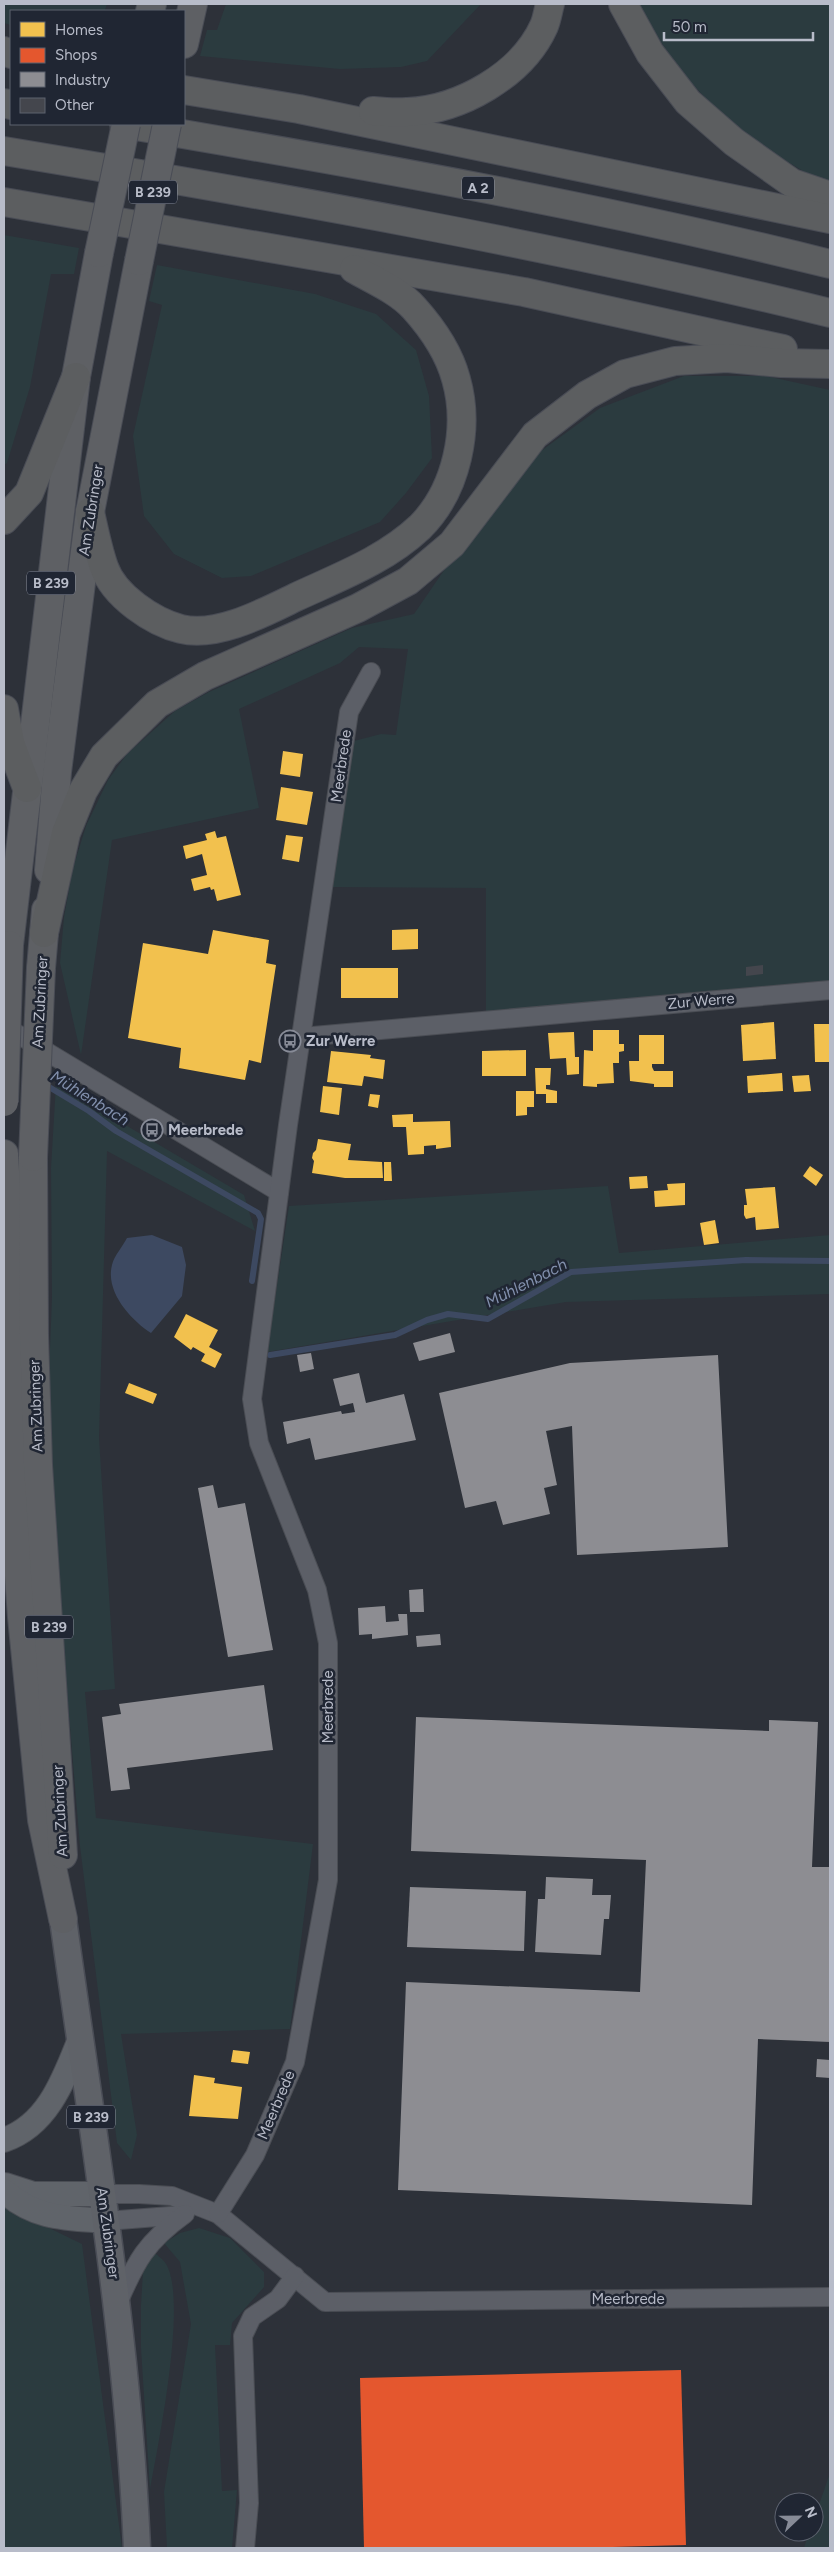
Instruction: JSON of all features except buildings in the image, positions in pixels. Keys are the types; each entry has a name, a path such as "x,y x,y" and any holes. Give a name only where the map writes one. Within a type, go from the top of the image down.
{"highway":[{"path":"185,40 193,4"},
{"path":"299,109 409,112 441,106 474,94 507,73 529,48 544,26 550,4"},
{"path":"624,4 650,53 688,102 734,142 792,183 830,196"},
{"path":"185,90 299,109 830,219"},
{"name":"Am Zubringer","path":"4,1102 9,944 76,377 125,125"},
{"name":"A 2","path":"131,125 272,149 565,205 830,264"},
{"name":"Am Zubringer","path":"63,1919 63,1844 38,1465 34,1336 33,1157 41,968 57,772 90,512 167,125"},
{"path":"4,151 452,229 726,287 830,313"},
{"path":"4,202 524,292 705,330 830,362"},
{"path":"90,512 105,569 126,598 151,617 182,630 215,629 253,617 367,564 400,545 422,525 442,496 456,462 462,420 456,379 442,345 413,306 383,285 333,258"},
{"path":"44,933 66,833 83,791 104,756 157,704 205,676 358,608 408,581 452,544 535,434 587,395 625,374 675,361 727,358 781,363 830,362"},
{"path":"4,520 29,493 76,377"},
{"path":"4,709 10,743 27,788"},
{"name":"Am Zubringer","path":"4,1154 7,1205 11,1465 21,1607 42,1820 63,1919"}],"main road":[{"name":"Am Zubringer","path":"63,1919 118,2304 133,2455 137,2548"},
{"path":"4,2140 14,2137 38,2119 51,2102 80,2039"},
{"path":"4,2185 33,2194 102,2194"},
{"path":"4,2191 18,2204 35,2212 57,2218 106,2221"}],"street":[{"name":"Meerbrede","path":"211,2211 255,2155 294,2062 328,1880 328,1643 317,1590 259,1443 252,1399 279,1192 349,712 371,672"},
{"name":"Zur Werre","path":"302,1037 830,990"},
{"path":"4,1026 279,1192"},
{"name":"Meerbrede","path":"102,2194 172,2196 211,2211 295,2276 325,2302 830,2297"},
{"path":"106,2221 211,2211"},
{"path":"118,2304 130,2274 145,2249 166,2227 185,2214"},
{"path":"245,2548 249,2503 243,2336 252,2317 278,2299 295,2276"}],"shaded area":[{"path":"4,4 107,4 105,10 10,10 10,25 4,23"},
{"path":"226,4 481,4 427,61 401,67 340,69 200,56 207,30 217,30"},
{"path":"639,4 830,4 830,185 811,176 769,150 724,116 685,76 668,53"},
{"path":"4,235 79,248 74,274 51,274 30,387 7,463 4,465"},
{"path":"157,265 315,294 376,314 416,350 429,396 432,458 406,493 380,522 251,576 222,578 174,554 144,516 133,436 162,305 149,301"},
{"path":"684,376 766,376 830,390 830,985 486,1016 486,888 332,887 354,741 381,734 396,735 408,649 359,647 340,663 239,709 259,808 112,840 81,1055 60,963 64,917 73,868 86,826 108,780 127,754 175,711 209,692 352,628 414,614 449,563 541,451 600,408"},
{"path":"56,1084 244,1195 255,1231 107,1151 99,1438 115,1689 85,1692 96,1818 313,1844 290,2029 121,2034 137,2135 131,2160 117,2143 80,1846 64,1655 48,1398 52,1298 51,1168"},
{"path":"608,1186 619,1253 830,1235 830,1300 829,1294 566,1302 267,1352 289,1206"},
{"path":"4,2206 82,2244 122,2548 4,2548"},
{"path":"199,2228 230,2238 264,2272 264,2287 232,2323 230,2345 215,2345 222,2491 237,2490 232,2548 167,2548 164,2492 191,2324 180,2262 164,2243 180,2233"},
{"path":"155,2253 166,2264 172,2282 174,2308 169,2374 150,2490 141,2348 141,2305 143,2271"},
{"path":"830,2473 830,2548 804,2548 806,2542 824,2542 823,2492"}],"water":[{"path":"152,1235 182,1247 186,1265 182,1296 151,1333 135,1321 121,1304 112,1285 111,1275 113,1262 127,1238"}],"waterway":[{"name":"Mühlenbach","path":"44,1084 89,1111 116,1131 258,1213 261,1219 252,1281"},
{"name":"Mühlenbach","path":"270,1355 395,1335 427,1320 448,1314 488,1319 571,1272 746,1260 830,1261"}],"place":[{"name":"Zur Werre","path":"290,1041"},
{"name":"Meerbrede","path":"152,1130"}]}
